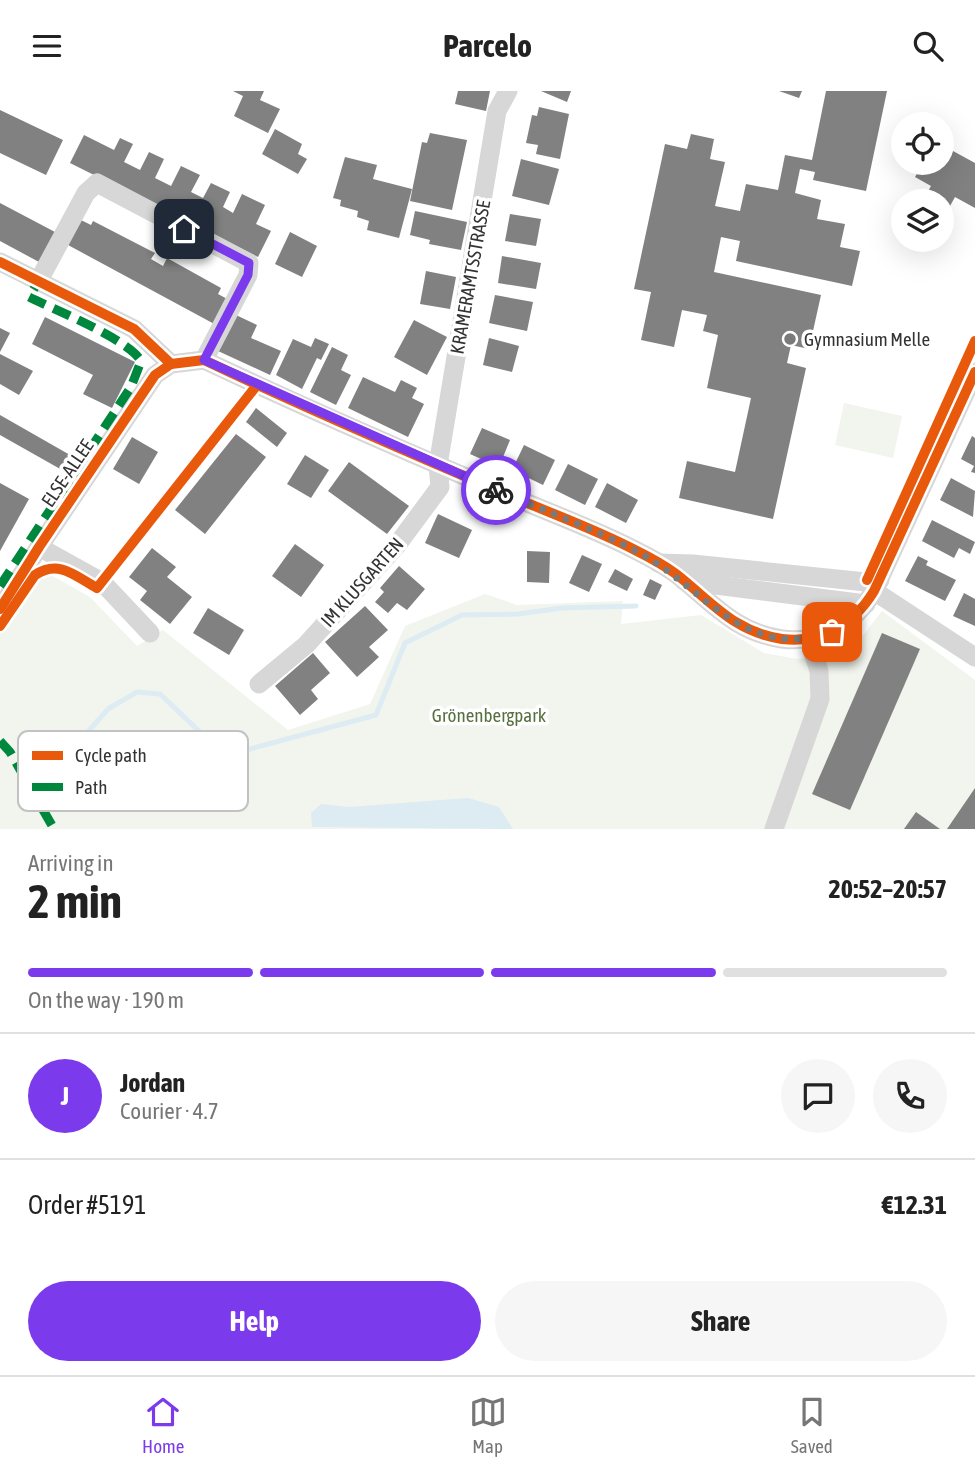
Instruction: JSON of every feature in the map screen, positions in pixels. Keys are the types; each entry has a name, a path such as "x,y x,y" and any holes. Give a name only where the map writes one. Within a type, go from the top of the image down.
{"street":[{"name":"KRAMERAMTSSTRASSE","path":"438,465 498,111 508,91"},
{"path":"38,282 86,193 97,183 249,263 248,275 204,360"},
{"path":"0,261 134,329 171,364 204,360 634,549 684,581 727,618 757,633 783,639 809,640 832,632 852,619 873,591 975,372"},
{"name":"ELSE-ALLEE","path":"0,609 38,547 155,376 171,364"},
{"name":"IM KLUSGARTEN","path":"259,684 306,645 397,545 440,487 438,465"},
{"path":"38,547 102,582 150,633"},
{"path":"658,563 693,564 866,582 873,591 975,657"},
{"path":"684,581 873,591"},
{"path":"774,829 820,699 819,671 809,640"}],"green space":[{"path":"844,403 902,416 893,458 835,445"},
{"name":"Grönenbergpark","path":"49,574 90,597 137,646 163,630 288,730 370,704 405,626 485,594 517,605 623,601 621,624 701,615 764,653 797,659 834,654 861,638 882,611 975,680 975,829 0,829 0,632 37,580"}],"shaded area":[{"path":"468,798 499,807 513,829 312,827 311,813 321,804 349,807"}],"building":[{"path":"233,91 264,91 260,100 280,109 268,133 234,116 243,96"},
{"path":"458,91 490,91 486,111 455,104"},
{"path":"541,91 571,91 567,102"},
{"path":"779,91 802,91 799,98"},
{"path":"826,91 887,91 866,191 813,180 815,172 800,169 795,193 821,200 817,219 845,224 840,247 860,251 852,286 736,261 740,241 721,237 714,272 821,295 809,349 791,345 787,363 806,368 773,519 679,498 687,461 735,472 751,398 707,388 718,335 703,331 707,315 682,310 674,347 641,340 651,292 634,289 665,144 687,149 691,134 714,139 710,159 725,162 715,206 740,211 746,184 778,190 785,155 812,160"},
{"path":"539,107 569,114 560,159 536,154 538,145 526,143 532,115 537,116"},
{"path":"0,110 63,140 46,175 0,153"},
{"path":"275,129 302,144 298,154 307,159 298,174 262,154"},
{"path":"430,133 467,140 452,210 410,201 422,142 427,143"},
{"path":"84,135 114,150 120,138 133,144 124,162 140,170 149,152 164,159 155,178 171,186 181,166 200,175 191,192 203,198 211,183 230,192 223,207 233,213 242,194 265,205 256,224 271,231 258,257 70,163"},
{"path":"954,152 975,163 975,208 954,199 954,189 929,189 931,186 915,177 954,175"},
{"path":"345,157 377,165 373,179 412,189 399,238 367,230 369,221 357,217 358,211 340,206 341,200 333,198"},
{"path":"521,159 559,169 549,205 512,196"},
{"path":"0,203 55,232 39,262 0,241"},
{"path":"415,211 467,222 461,250 429,244 430,240 410,235"},
{"path":"510,214 541,219 536,246 505,241"},
{"path":"81,220 91,225 93,221 155,253 151,259 163,266 167,258 221,288 218,294 231,301 218,326 68,245"},
{"path":"290,232 317,246 302,277 275,264"},
{"path":"502,256 541,263 536,289 498,283"},
{"path":"426,271 456,277 450,309 420,304"},
{"path":"495,295 533,302 527,331 489,323"},
{"path":"236,315 257,325 251,338 281,351 270,375 218,351"},
{"path":"45,317 135,362 112,408 83,394 93,375 32,344"},
{"path":"414,320 447,337 427,375 394,357"},
{"path":"0,328 10,333 0,352"},
{"path":"315,338 329,344 321,360 317,358 302,389 276,375 293,339 311,347"},
{"path":"489,338 519,346 512,372 483,365"},
{"path":"332,347 348,355 341,370 351,375 336,405 310,392"},
{"path":"0,354 33,371 19,395 0,384"},
{"path":"363,377 395,392 401,380 417,388 412,398 424,404 408,437 348,408"},
{"path":"256,408 287,433 277,447 246,422"},
{"path":"0,415 70,455 62,470 0,435"},
{"path":"482,428 510,440 499,467 470,454"},
{"path":"236,434 266,457 205,534 175,510"},
{"path":"972,436 975,438 975,473 971,472 974,466 961,459"},
{"path":"132,437 158,452 139,484 113,469"},
{"path":"524,445 555,460 543,485 512,470"},
{"path":"305,455 329,470 311,498 287,484"},
{"path":"349,462 409,506 387,534 328,491"},
{"path":"568,464 598,479 585,505 555,490"},
{"path":"951,478 975,491 973,517 940,500"},
{"path":"0,483 29,499 0,551"},
{"path":"607,483 638,500 626,523 595,507"},
{"path":"438,514 472,530 459,558 425,543"},
{"path":"932,520 975,542 970,554 959,548 954,558 922,541"},
{"path":"295,544 324,565 301,597 272,576"},
{"path":"152,548 176,567 167,577 192,597 170,624 140,600 147,591 129,577"},
{"path":"527,551 550,552 549,583 527,582"},
{"path":"582,555 602,564 589,592 569,583"},
{"path":"918,556 928,561 926,565 956,580 945,601 905,581"},
{"path":"399,566 425,589 407,610 397,603 388,613 375,602 384,592 380,588"},
{"path":"615,569 633,579 627,591 608,582"},
{"path":"650,579 662,585 655,600 643,595"},
{"path":"964,593 975,599 975,626 953,616"},
{"path":"365,606 388,630 369,647 379,657 357,677 325,642"},
{"path":"208,608 244,630 229,655 193,633"},
{"path":"882,633 920,649 850,810 812,794"},
{"path":"313,653 330,673 311,690 318,699 300,715 275,686"},
{"path":"975,788 975,829 947,829"},
{"path":"916,812 940,829 904,829"}],"waterway":[{"path":"248,749 376,715 405,643 462,615 636,606"},
{"path":"89,731 108,709 137,692 160,694 199,731"}],"marked path":[{"path":"0,586 131,387 141,361 134,352 107,335 29,297 38,282"},
{"path":"0,741 18,766"},
{"path":"44,811 54,829"}],"cycle path":[{"path":"0,262 134,329 171,364"},
{"path":"867,580 975,341"},
{"path":"0,609 155,375 171,364 204,360 388,443 584,526 651,558 724,614 750,630 782,639 797,640 823,635 847,622 874,591 975,372"},
{"path":"0,626 35,575 44,570 67,571 97,588 257,385"}],"way so far":[{"path":"496,490 634,549 674,573 735,623 757,633 783,639 809,640 832,632"}],"place":[{"name":"Gymnasium Melle","path":"790,339"}],"route":[{"path":"184,229 249,263 248,275 204,360 496,490"}]}
